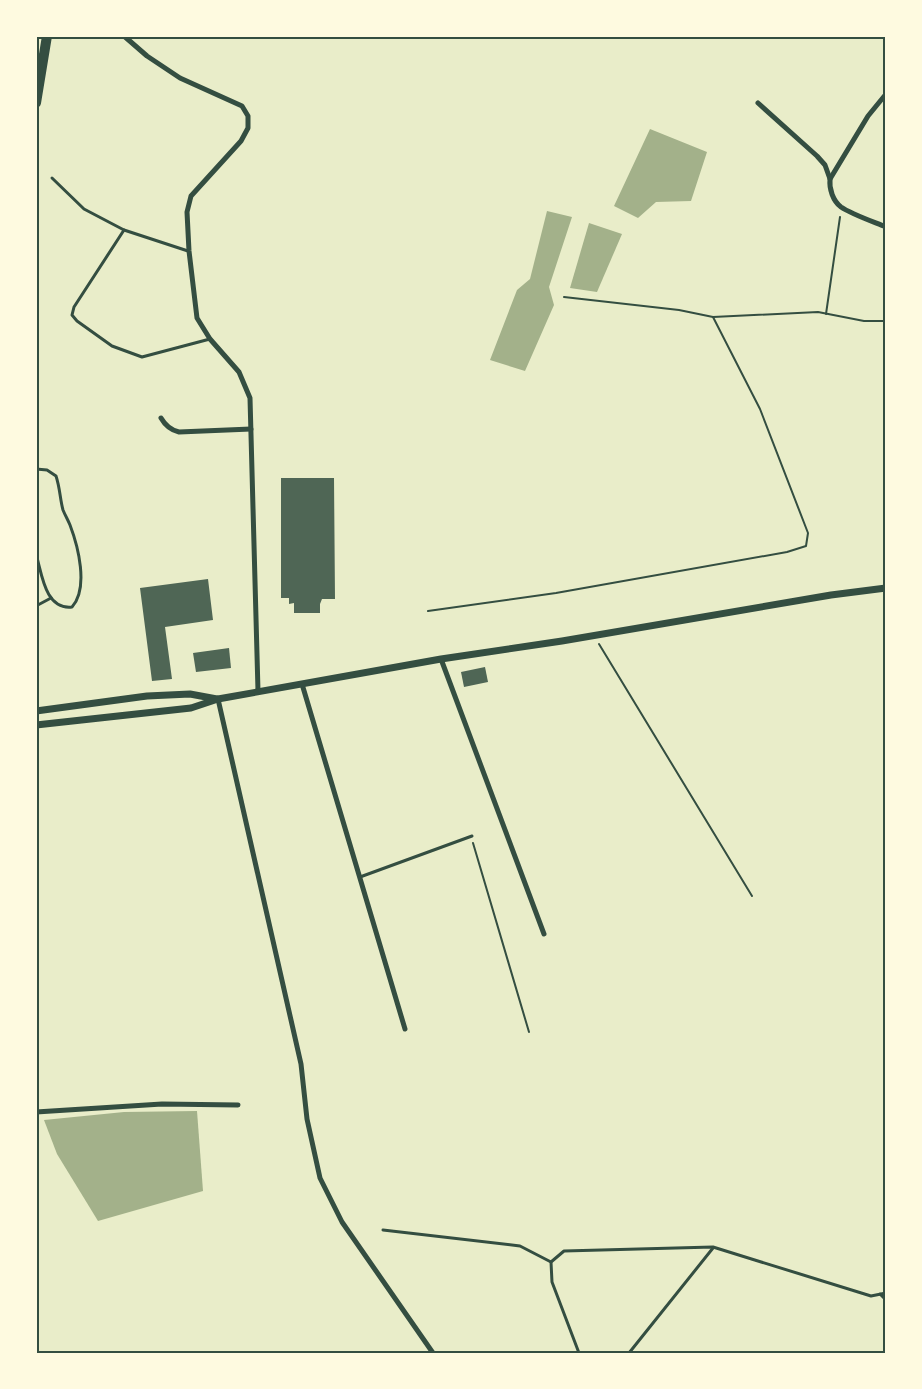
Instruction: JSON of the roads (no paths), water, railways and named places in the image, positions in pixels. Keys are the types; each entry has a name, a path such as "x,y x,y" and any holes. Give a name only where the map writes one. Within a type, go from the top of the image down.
{"highway":[{"path":"36,103 48,39"}],"street":[{"path":"124,36 147,56 180,78 242,106 248,116 248,128 241,141 191,196 187,212 189,251 197,318 210,339 239,372 250,398 258,691"},
{"path":"886,94 868,116 830,179 829,185 835,200 841,207 886,227"},
{"path":"758,103 817,156 825,165 830,179"},
{"path":"161,418 170,429 178,432 251,429"},
{"path":"36,725 191,708 218,699 258,691 441,659 831,595 886,588"},
{"path":"441,659 544,934"},
{"path":"302,684 406,1029"},
{"path":"36,711 147,696 190,694 218,699"},
{"path":"218,699 301,1064 307,1119 320,1178 342,1222 433,1353"},
{"path":"36,1112 162,1104 238,1104"}],"lane":[{"path":"52,178 84,209 124,230 189,251"},
{"path":"124,230 74,307 72,315 77,322 112,346 142,357 210,339"},
{"path":"36,468 48,470 56,476 64,512 70,524 80,560 80,595 72,607 66,607 54,602 48,595 36,554"},
{"path":"36,606 51,598"},
{"path":"360,877 472,836"},
{"path":"383,1230 520,1246 551,1262"},
{"path":"551,1262 564,1251 713,1247 871,1296 886,1292"},
{"path":"629,1353 713,1247"},
{"path":"551,1262 552,1282 579,1353"},
{"path":"880,1294 886,1300"}]}
